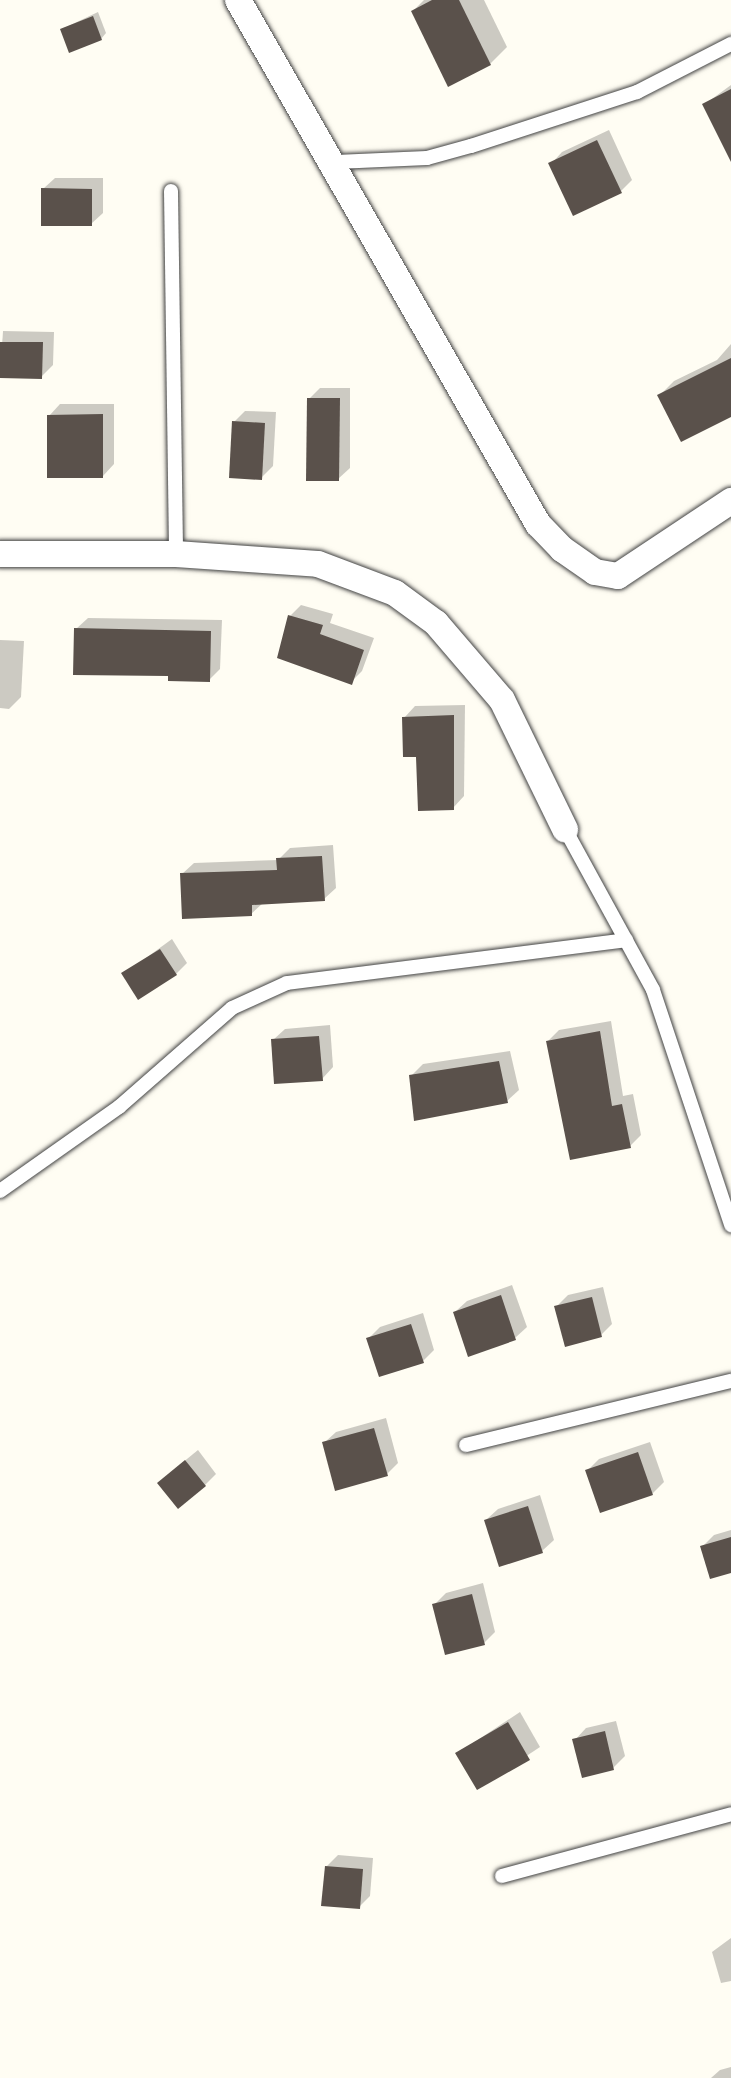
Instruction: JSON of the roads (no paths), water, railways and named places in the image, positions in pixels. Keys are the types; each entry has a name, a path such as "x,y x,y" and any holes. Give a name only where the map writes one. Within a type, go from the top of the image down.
{"street":[{"path":"238,0 336,162 538,524 562,549 595,572 618,576 731,501"},
{"path":"0,554 176,554 318,564 395,593 436,623 502,700 565,829"}],"lane":[{"path":"336,162 427,158 471,146 637,92 731,44"},
{"path":"171,191 176,554"},
{"path":"565,829 653,990 731,1225"},
{"path":"0,1191 119,1107 232,1008 287,983 626,940"},
{"path":"466,1445 731,1381"},
{"path":"502,1876 731,1814"}]}
